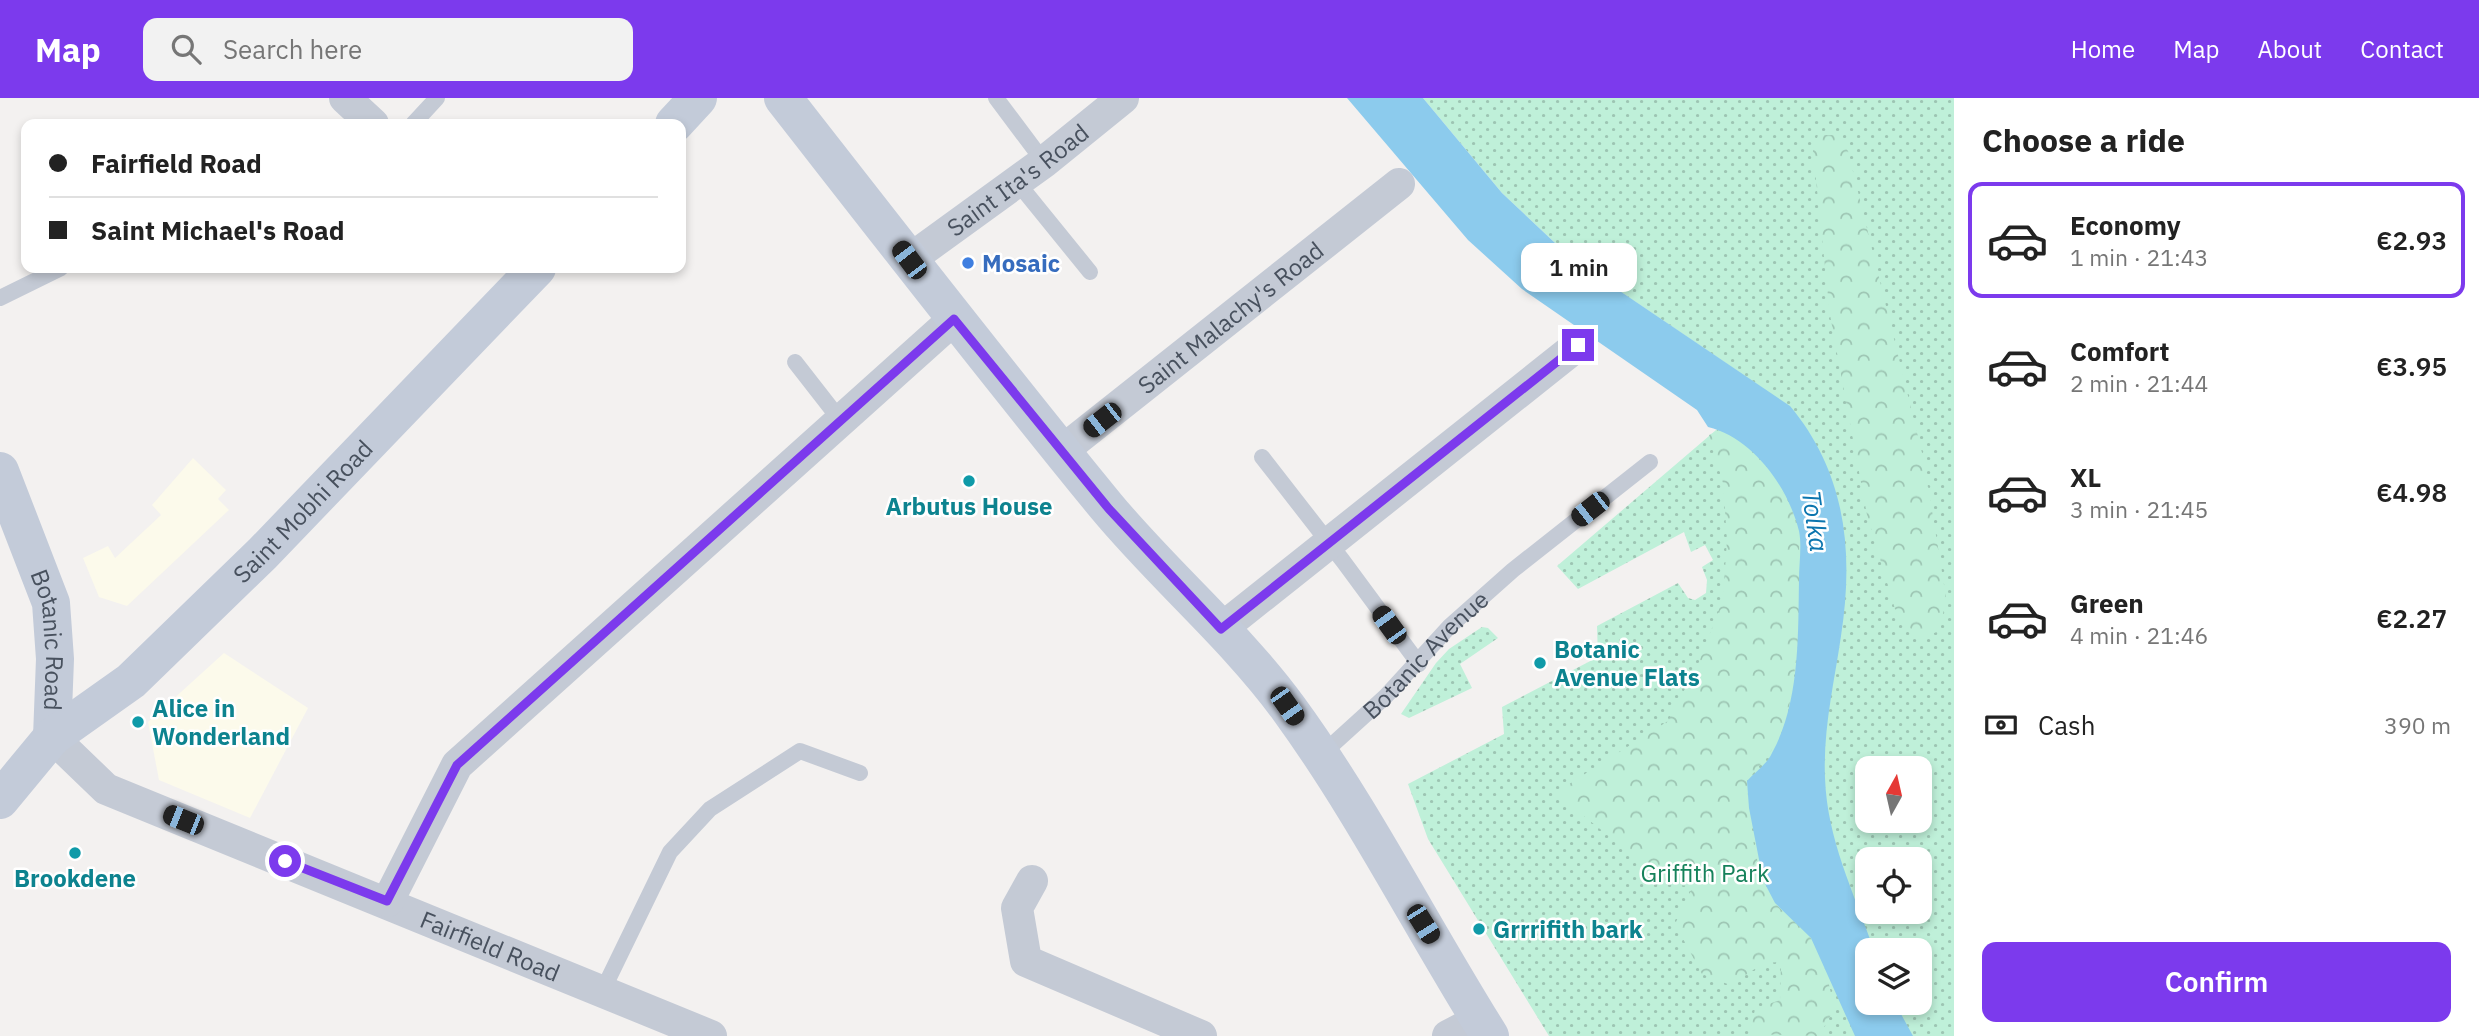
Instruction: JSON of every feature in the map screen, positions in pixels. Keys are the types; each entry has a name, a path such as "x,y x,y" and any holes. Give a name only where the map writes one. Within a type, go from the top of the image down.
{"street":[{"path":"345,98 368,119"},
{"path":"679,119 698,98"},
{"path":"783,98 954,319 1109,509 1221,629 1287,706 1321,755 1473,1030"},
{"name":"Saint Ita's Road","path":"909,260 1044,162 1123,98"},
{"name":"Saint Malachy's Road","path":"1062,450 1399,184"},
{"name":"Saint Mobhi Road","path":"52,737 142,671 262,554 531,273"},
{"path":"387,901 457,765 954,319"},
{"path":"1221,629 1578,345"},
{"name":"Botanic Road","path":"0,471 51,603 55,659 52,737 0,800"},
{"name":"Fairfield Road","path":"52,737 106,789 387,901 711,1036"},
{"path":"1032,881 1017,908 1026,961 1201,1036"}],"lane":[{"path":"418,119 437,98"},
{"path":"996,98 1044,162"},
{"path":"1017,182 1090,272"},
{"path":"0,298 51,273"},
{"path":"794,362 842,421"},
{"path":"1262,457 1419,664"},
{"name":"Botanic Avenue","path":"1321,755 1419,664 1450,626 1530,555 1650,462"},
{"path":"602,992 670,852 710,808 800,751 860,773"}],"shaded area":[{"path":"193,458 226,490 218,499 229,510 127,606 99,597 83,558 108,546 115,558 161,515 152,505"},
{"path":"224,653 308,708 250,818 159,780 148,722"}],"green space":[{"name":"Griffith Park","path":"1423,98 1954,98 1954,1036 1549,1036 1428,839 1408,784 1504,734 1502,707 1598,657 1597,626 1678,583 1688,598 1695,600 1706,593 1707,580 1702,567 1713,560 1705,545 1691,552 1684,532 1578,589 1557,566 1764,389 1571,258 1502,193"},
{"path":"1818,135 1835,135 1848,151 1924,461 1946,597 1940,631 1918,638 1895,609 1867,515 1830,315 1813,151"},
{"path":"1719,430 1769,473 1785,495 1796,526 1799,552 1799,617 1788,710 1776,744 1747,781 1754,844 1762,876 1779,907 1815,944 1826,971 1835,1008 1819,1036 1750,1034 1755,1009 1780,1000 1781,962 1764,963 1730,985 1702,974 1675,924 1693,886 1658,884 1630,853 1555,793 1668,721 1699,662 1723,599 1727,540 1723,483 1709,435"},
{"path":"1482,627 1488,628 1498,638 1460,664 1472,688 1409,718 1401,714 1436,663 1449,649"}],"water":[{"name":"Tolka","path":"1347,98 1423,98 1502,193 1571,258 1790,406 1809,432 1834,486 1845,544 1845,605 1830,707 1825,778 1836,844 1855,898 1855,924 1865,924 1870,938 1855,938 1855,1015 1902,1015 1913,1036 1855,1036 1811,938 1775,903 1763,880 1749,808 1747,781 1770,757 1781,733 1793,691 1800,537 1794,514 1786,498 1754,453 1740,442 1708,427 1697,410 1522,289 1468,240"}],"place":[{"name":"Mosaic","path":"968,263"},
{"name":"Arbutus House","path":"969,481"},
{"name":"Botanic Avenue Flats","path":"1540,663"},
{"name":"Alice in Wonderland","path":"138,722"},
{"name":"Brookdene","path":"75,853"},
{"name":"Grrrifith bark","path":"1479,929"}],"route":[{"path":"285,861 387,901 457,765 954,319 1109,509 1221,629 1578,345"}]}
